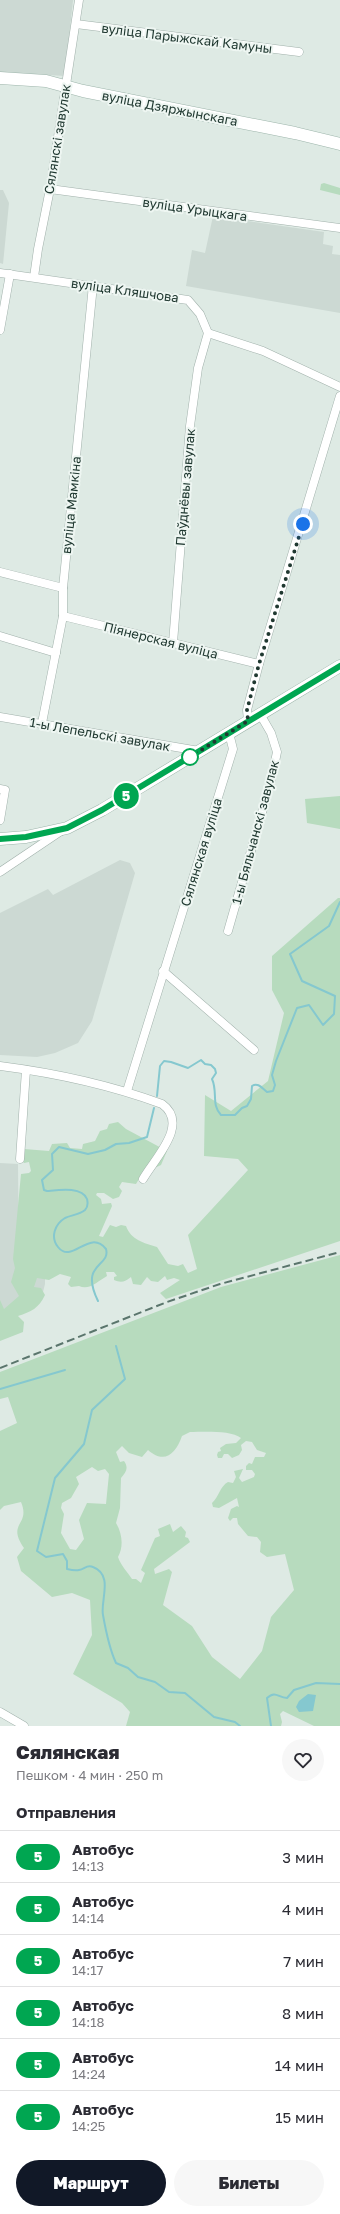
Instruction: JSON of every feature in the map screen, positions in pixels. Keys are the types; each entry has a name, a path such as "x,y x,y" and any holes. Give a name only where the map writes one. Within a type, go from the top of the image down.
{"main road":[{"name":"вуліца Дзяржынскага","path":"0,78 46,81 340,144"},
{"path":"0,838 26,837 67,828 102,810 340,666"}],"street":[{"name":"Сялянскі завулак","path":"34,277 50,189 79,0"},
{"name":"вуліца Парыжскай Камуны","path":"76,24 298,52"},
{"name":"вуліца Урыцкага","path":"50,189 340,228"},
{"name":"вуліца Кляшчова","path":"0,272 188,300 200,314 208,333"},
{"path":"0,330 10,274"},
{"name":"вуліца Мамкіна","path":"42,723 63,616 63,588 93,285"},
{"path":"208,333 264,351 340,387"},
{"name":"Паўднёвы завулак","path":"173,643 190,426 198,368 208,333"},
{"path":"248,721 247,710 259,664 340,396"},
{"path":"0,572 63,588"},
{"name":"Піянерская вуліца","path":"63,616 259,664"},
{"path":"0,636 56,653"},
{"name":"1-ы Бяльчанскі завулак","path":"228,931 271,780 277,752 272,733 260,714"},
{"name":"1-ы Лепельскі завулак","path":"0,717 199,751"},
{"name":"Сялянская вуліца","path":"128,1091 163,971 233,749 230,733"},
{"path":"0,789 5,790 0,820"},
{"path":"0,872 67,828"},
{"path":"163,971 254,1050"},
{"path":"0,1066 128,1091 162,1104 171,1112 174,1120 171,1135 143,1179"},
{"path":"20,1159 26,1070"},
{"path":"0,1712 24,1726"}],"shaded area":[{"path":"0,0 73,0 65,76 0,72"},
{"path":"0,190 3,190 9,203 3,264 0,263"},
{"path":"213,216 324,232 323,244 333,246 332,254 340,255 340,313 186,286 192,250 205,253"},
{"path":"120,860 130,863 135,873 92,1021 78,1043 55,1053 37,1057 0,1055 0,913 48,889 53,895"},
{"path":"0,1163 18,1164 19,1272 45,1270 45,1284 41,1300 0,1313"}],"green space":[{"path":"324,183 340,188 340,195 320,190 321,184"},
{"path":"340,796 340,829 307,823 305,799"},
{"path":"338,898 340,898 340,1241 166,1299 160,1293 180,1280 174,1278 167,1280 165,1276 158,1282 151,1281 147,1277 141,1285 133,1284 131,1277 123,1282 116,1281 114,1280 114,1277 117,1276 114,1272 106,1272 107,1276 90,1286 71,1287 68,1284 71,1277 60,1274 49,1280 37,1278 34,1287 41,1288 45,1295 43,1299 34,1309 18,1316 24,1322 23,1332 0,1341 0,1300 4,1309 19,1296 11,1282 15,1268 13,1259 21,1174 29,1173 31,1171 29,1162 24,1163 22,1160 24,1149 49,1151 52,1144 67,1143 70,1148 82,1149 83,1144 95,1141 100,1131 107,1129 109,1124 118,1122 126,1129 167,1151 161,1165 142,1174 136,1184 122,1182 119,1187 122,1191 119,1197 113,1199 104,1193 97,1193 96,1195 101,1199 102,1204 111,1203 112,1206 99,1236 103,1237 110,1225 116,1227 121,1225 126,1226 131,1235 135,1238 157,1247 168,1264 178,1266 183,1264 188,1273 197,1269 188,1235 248,1170 238,1159 204,1156 205,1095 231,1111 268,1081 284,1013 272,990 272,956"},
{"path":"340,1255 340,1726 314,1726 283,1711 280,1714 282,1722 281,1726 126,1726 130,1712 122,1703 73,1674 92,1635 90,1600 72,1593 52,1597 21,1571 17,1557 24,1548 17,1533 23,1516 21,1502 4,1506 0,1510 0,1431 17,1423 8,1397 0,1399 0,1372 221,1287","holes":["190,1432 224,1433 236,1435 241,1438 236,1443 226,1444 220,1448 221,1451 218,1452 218,1458 222,1458 224,1454 228,1454 232,1458 239,1455 242,1450 241,1445 246,1441 252,1442 257,1450 266,1453 264,1457 255,1457 252,1464 249,1463 246,1466 246,1470 252,1470 255,1474 254,1477 242,1482 239,1478 243,1469 234,1471 236,1477 233,1483 228,1482 225,1484 212,1503 213,1507 219,1508 237,1498 239,1507 237,1506 231,1509 228,1518 230,1521 233,1518 237,1518 238,1524 248,1536 257,1537 261,1542 260,1552 267,1557 285,1554 294,1590 271,1617 262,1651 240,1679 212,1657 192,1626 163,1605 172,1572 169,1569 155,1574 154,1569 190,1542 188,1538 185,1537 186,1532 181,1526 173,1532 170,1524 158,1529 160,1536 155,1538 141,1570 145,1573 141,1583 136,1579 132,1579 122,1566 118,1557 122,1540 116,1523 120,1508 121,1478 127,1468 124,1461 120,1462 116,1452 122,1446 129,1453 142,1457 148,1450 160,1457 165,1457 173,1452 182,1436","92,1467 98,1471 105,1469 109,1474 106,1504 87,1503 79,1520 84,1539 76,1550 70,1549 61,1533 64,1514 61,1508 62,1503 71,1498 79,1484 76,1477"]}],"water":[{"path":"308,1694 316,1695 313,1711 299,1712 296,1707 299,1701"}],"waterway":[{"path":"157,1096 160,1066 164,1061 188,1068 201,1060 205,1064 211,1065 215,1069 216,1073 212,1079 215,1089 215,1103 221,1115 235,1115 242,1108 247,1106 251,1099 252,1086 254,1085 260,1086 267,1092 273,1091 275,1085 272,1075 276,1061 297,1008 309,1005 323,1025 334,1014 335,996 302,981 290,954 329,926 340,902"},
{"path":"98,1301 93,1288 92,1279 94,1272 106,1255 106,1249 100,1244 93,1242 69,1252 63,1251 58,1247 54,1239 56,1227 65,1218 85,1210 88,1205 87,1199 84,1195 75,1190 44,1190 42,1180 53,1170 52,1154 59,1147 88,1154 105,1150 116,1144 129,1143 147,1137 154,1108"},
{"path":"116,1346 125,1379 92,1410 84,1444 55,1478 37,1551 46,1557 63,1554 67,1561 67,1569 78,1570 91,1566 99,1571 103,1576 105,1582 103,1615 110,1646 116,1663 128,1668 138,1677 155,1682 169,1692 185,1693 214,1717 235,1722 240,1726"},
{"path":"0,1389 65,1370"},
{"path":"271,1726 267,1698 270,1696 275,1694 287,1698 294,1690 316,1683 340,1684"}],"railway":[{"path":"0,1368 167,1302 220,1284 340,1252"}],"bus line":[{"name":"5","path":"0,839 26,837 67,828 102,810 340,666"}],"route":[{"path":"190,757 248,721 247,710 259,664 303,524"}]}
